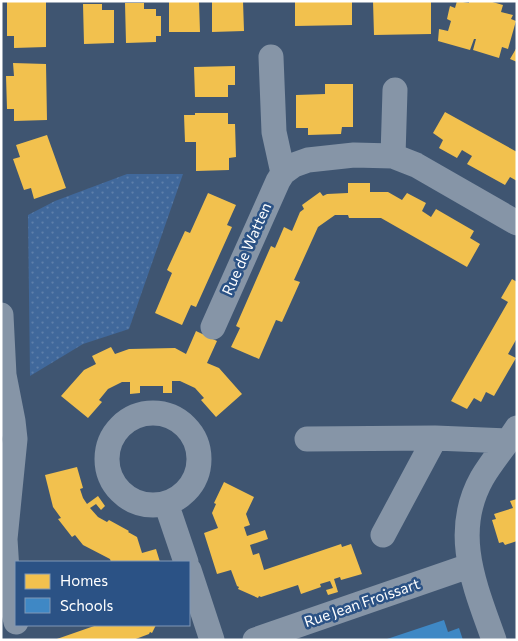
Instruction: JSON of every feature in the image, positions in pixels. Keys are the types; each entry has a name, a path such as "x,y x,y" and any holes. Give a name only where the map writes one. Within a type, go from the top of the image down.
{"street":[{"path":"270,57 274,132 284,173 308,160 369,155 393,156 416,166 517,224"},
{"path":"393,156 395,90"},
{"name":"Rue de Watten","path":"213,327 272,193 284,173"},
{"path":"1,315 4,375 15,439 5,539 8,587 15,615"},
{"path":"307,439 435,438 512,434"},
{"path":"494,640 469,566 467,538 470,507 482,478 512,434"},
{"path":"382,535 435,438"},
{"path":"166,503 186,561"},
{"name":"Rue Jean Froissart","path":"255,640 469,566"},
{"path":"190,573 212,640"},
{"path":"18,626 22,640"}],"shaded area":[{"path":"127,174 183,174 129,329 83,344 30,376 28,215 55,201"}],"building: Homes":[{"path":"46,1 46,47 14,48 14,36 7,36 7,2"},
{"path":"169,1 199,1 200,32 169,32"},
{"path":"212,1 243,1 244,31 212,32"},
{"path":"295,1 352,1 352,25 295,26"},
{"path":"373,1 431,1 431,34 374,35"},
{"path":"457,1 469,3 469,1 489,1 503,5 501,12 513,15 511,19 516,21 508,49 502,47 499,58 473,50 476,39 474,39 470,50 438,41 439,29 448,31 451,21 447,19 450,6 455,8"},
{"path":"125,3 144,3 144,9 156,9 156,16 161,16 161,36 156,36 156,42 126,43"},
{"path":"83,4 102,4 102,10 114,10 114,43 84,44"},
{"path":"517,47 517,62 510,59"},
{"path":"13,63 46,64 47,120 14,121 14,109 7,109 6,76 14,76"},
{"path":"235,66 235,85 228,85 228,97 195,97 194,67"},
{"path":"325,84 353,84 353,127 342,127 341,134 308,135 308,128 296,128 296,95 325,94"},
{"path":"445,112 517,152 517,181 510,177 505,185 467,164 472,156 462,150 457,158 439,148 443,140 433,133"},
{"path":"195,113 228,113 228,124 235,124 236,157 229,158 229,170 196,171 196,142 185,142 184,115 195,115"},
{"path":"47,135 66,188 34,199 31,188 24,190 13,159 20,157 16,145"},
{"path":"348,183 370,183 370,192 388,192 402,200 407,193 426,203 422,211 431,217 436,209 474,231 470,238 480,244 467,267 381,218 349,218 348,215 335,215 318,227 294,280 300,282 282,322 276,320 259,359 231,347 240,328 236,326 271,246 275,248 284,227 292,231 300,212 304,209 302,205 320,192 323,196 327,194 348,193"},
{"path":"208,193 236,205 227,225 232,227 196,307 191,305 182,325 155,313 172,273 167,270 185,231 190,233"},
{"path":"512,279 517,282 517,338 508,354 516,358 494,396 486,392 481,402 474,398 467,409 451,401 508,302 501,298"},
{"path":"196,331 217,341 207,363 219,368 242,394 216,417 201,400 204,398 195,388 180,381 172,381 172,393 163,393 163,386 140,386 140,393 130,394 130,382 122,382 108,389 99,400 102,402 88,418 61,396 84,370 96,364 92,356 111,347 115,354 129,349 175,348 186,354"},
{"path":"77,467 83,488 80,489 87,504 98,496 105,506 101,510 96,504 90,508 98,517 107,522 109,520 137,537 142,553 156,549 160,561 111,561 83,545 75,535 72,537 58,519 61,518 53,507 45,475"},
{"path":"224,482 254,497 246,514 250,525 244,527 247,536 265,530 268,539 250,545 253,555 259,553 264,570 341,544 342,547 351,544 362,574 341,580 340,577 334,579 338,592 328,595 326,590 333,588 330,581 320,584 321,587 301,594 298,585 261,597 259,596 258,598 238,589 239,587 231,570 217,574 204,533 218,528 212,513 216,504 214,503"},
{"path":"517,499 517,541 505,545 503,542 499,543 492,520 496,519 494,514 513,508 510,501"},
{"path":"94,626 156,626 152,633 150,632 133,640 54,640"}],"building: Schools":[{"path":"444,620 448,632 459,628 463,640 384,640"}]}
